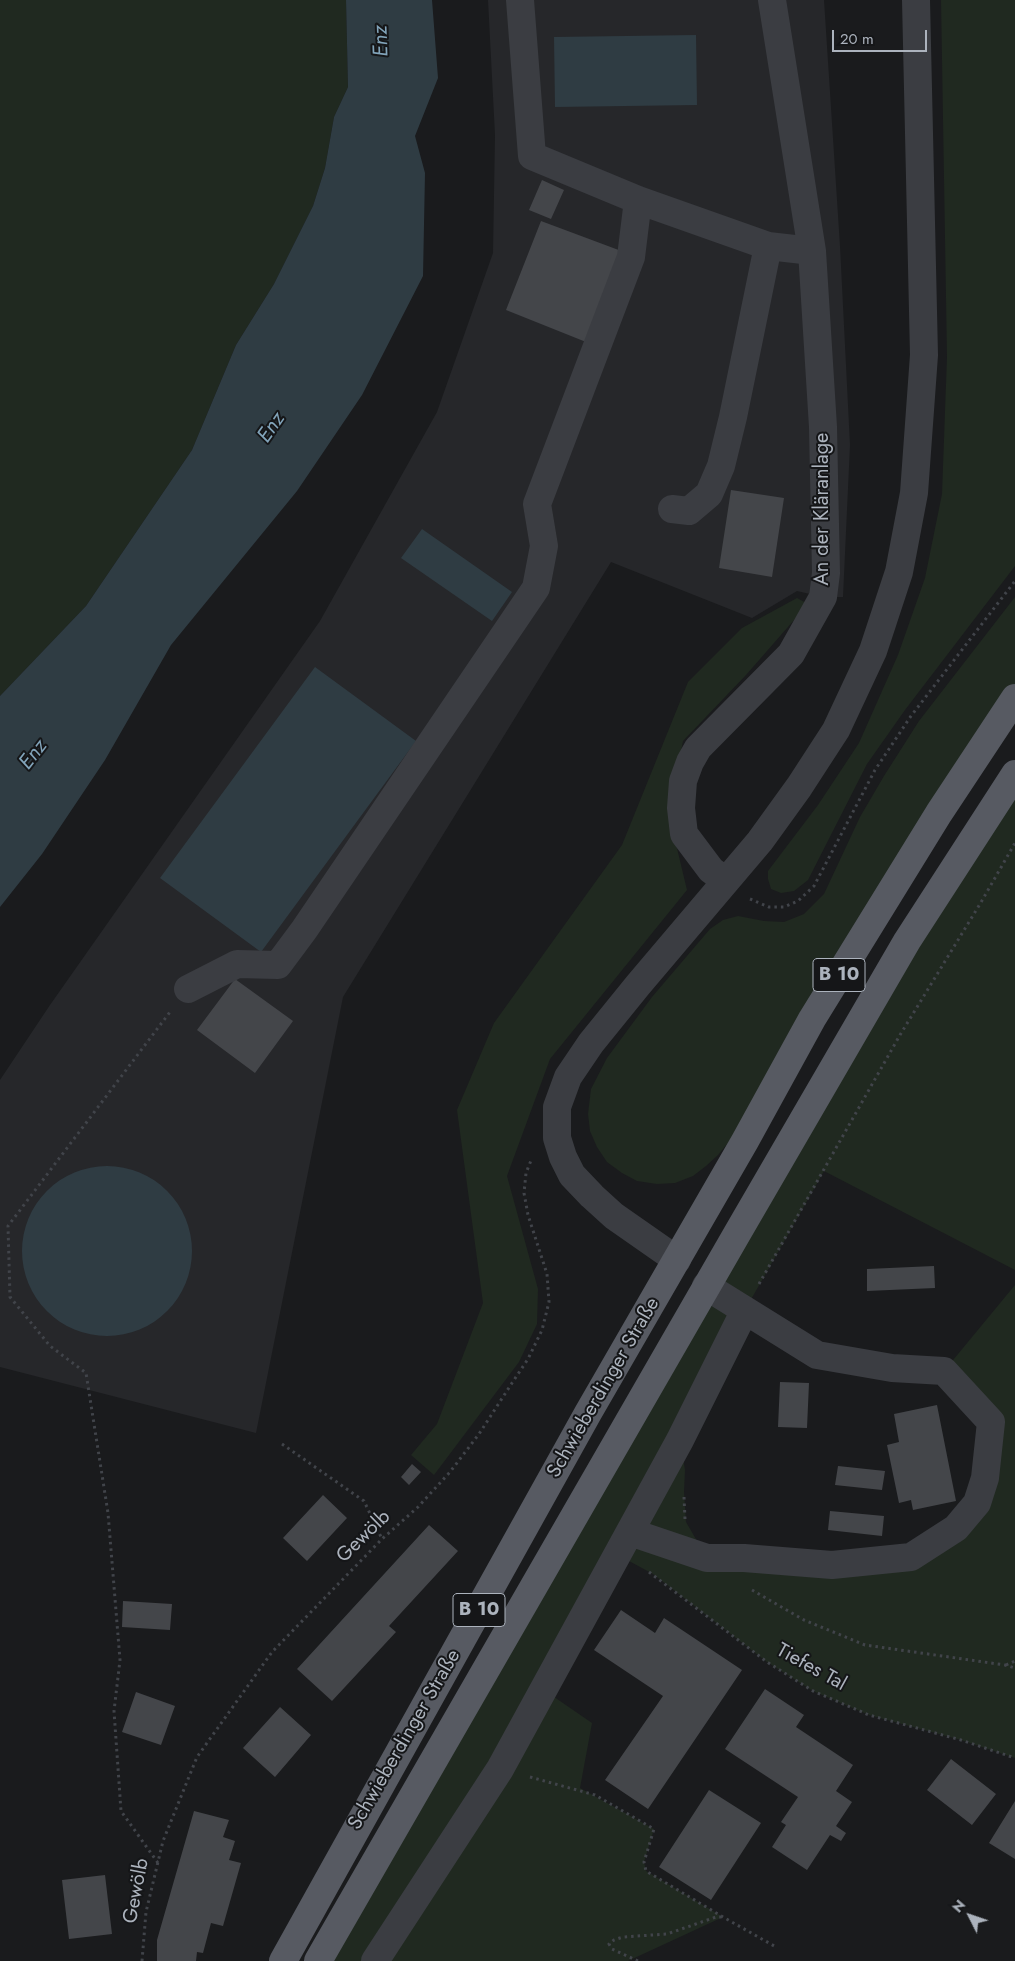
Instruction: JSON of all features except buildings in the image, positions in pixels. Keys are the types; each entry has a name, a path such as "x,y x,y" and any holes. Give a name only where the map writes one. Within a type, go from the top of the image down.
{"main road":[{"name":"B 10","path":"677,1260 812,1019 939,813 1015,698"},
{"name":"B 10","path":"706,1286 907,942 1015,774"},
{"path":"684,1325 686,1287 677,1260 710,1248 738,1232"},
{"name":"Schwieberdinger Straße","path":"283,1961 588,1412 677,1260"},
{"name":"Schwieberdinger Straße","path":"318,1961 706,1286"}],"street":[{"path":"520,0 532,156 638,200 768,246 812,251"},
{"name":"An der Kläranlage","path":"726,881 711,870 684,834 681,808 683,781 698,748 791,654 823,597 826,573 823,427 812,251 772,0"},
{"path":"677,1260 614,1216 572,1175 563,1157 557,1138 557,1107 568,1077 591,1043 776,818 799,787 836,730 872,651 899,572 914,493 924,355 916,0"},
{"path":"188,989 237,964 278,965 304,930 536,588 544,546 537,504 631,257 638,200"},
{"path":"672,509 689,511 709,494 721,466 768,246"},
{"path":"624,1543 707,1558 744,1558 832,1565 911,1557 956,1528 977,1503 985,1478 991,1422 944,1371 892,1368 817,1355 706,1286"},
{"path":"375,1961 500,1769 680,1440 745,1310"}],"path":[{"path":"726,881 756,903 769,907 784,907 798,901 814,886 880,762 912,716 1015,581"},
{"path":"745,1310 900,1035 1015,843"},
{"path":"158,1863 121,1811 114,1710 120,1660 110,1532 86,1373 50,1346 10,1297 8,1226 188,989"},
{"name":"Gewölb","path":"142,1961 146,1912 163,1841 197,1757 272,1652 382,1539 418,1507 456,1464 479,1434 518,1375 542,1330 549,1302 547,1274 528,1215 524,1193 526,1173 533,1153 557,1138"},
{"path":"282,1444 364,1501 382,1539"},
{"name":"Tiefes Tal","path":"624,1543 652,1574 767,1662 813,1691 869,1715 961,1740 1015,1758"},
{"path":"1005,1665 1015,1661"},
{"path":"500,1769 595,1795 654,1829 644,1862 646,1871 776,1947"},
{"path":"638,1961 612,1949 609,1944 623,1936 667,1934 716,1917 723,1917"}],"shaded area":[{"path":"0,0 346,0 348,87 334,117 325,168 313,206 274,284 236,345 192,450 86,606 0,696"},
{"path":"488,0 824,0 840,246 850,445 843,597 823,597 797,591 752,618 611,562 343,997 256,1433 0,1367 0,1080 50,1005 320,621 437,412 493,253 495,135"},
{"path":"941,0 1015,0 1015,566 905,710 867,764 808,880 794,891 781,893 771,889 768,871 818,805 859,743 898,655 925,578 942,494 947,357"},
{"path":"1015,597 1015,684 885,879 738,1131 706,1166 693,1176 675,1183 657,1184 637,1181 622,1173 607,1162 597,1147 590,1131 588,1114 591,1089 607,1058 652,997 710,929 723,920 738,916 764,921 784,922 804,914 824,894 860,817 919,721"},
{"path":"797,598 808,604 746,675 683,741 669,815 687,890 550,1059 507,1176 538,1289 537,1324 519,1362 434,1475 411,1455 437,1424 483,1303 457,1110 494,1023 622,845 688,682 742,628"},
{"path":"1015,774 1015,1270 824,1171 745,1310 680,1440 685,1470 686,1522 707,1558 911,1557 956,1528 991,1422 944,1371 1015,1285 1015,1758 961,1740 869,1715 813,1691 767,1662 653,1574 618,1555 544,1690 592,1723 580,1788 654,1829 644,1862 646,1871 723,1917 628,1961 318,1961"}],"water":[{"name":"Enz","path":"346,0 432,0 438,78 415,136 425,173 423,276 362,395 297,491 171,645 105,760 42,854 0,907 0,696 86,606 192,450 236,345 274,284 313,206 325,168 334,117 348,87"},
{"path":"696,35 697,105 555,107 554,37"},
{"path":"422,529 512,592 492,621 401,558"},
{"path":"315,667 416,741 261,952 160,878"},
{"path":"115,1166 140,1172 161,1185 173,1197 189,1226 192,1251 191,1268 186,1284 173,1305 161,1317 132,1333 99,1336 74,1330 53,1317 41,1305 25,1276 22,1243 28,1218 41,1197 53,1185 82,1169"}]}
